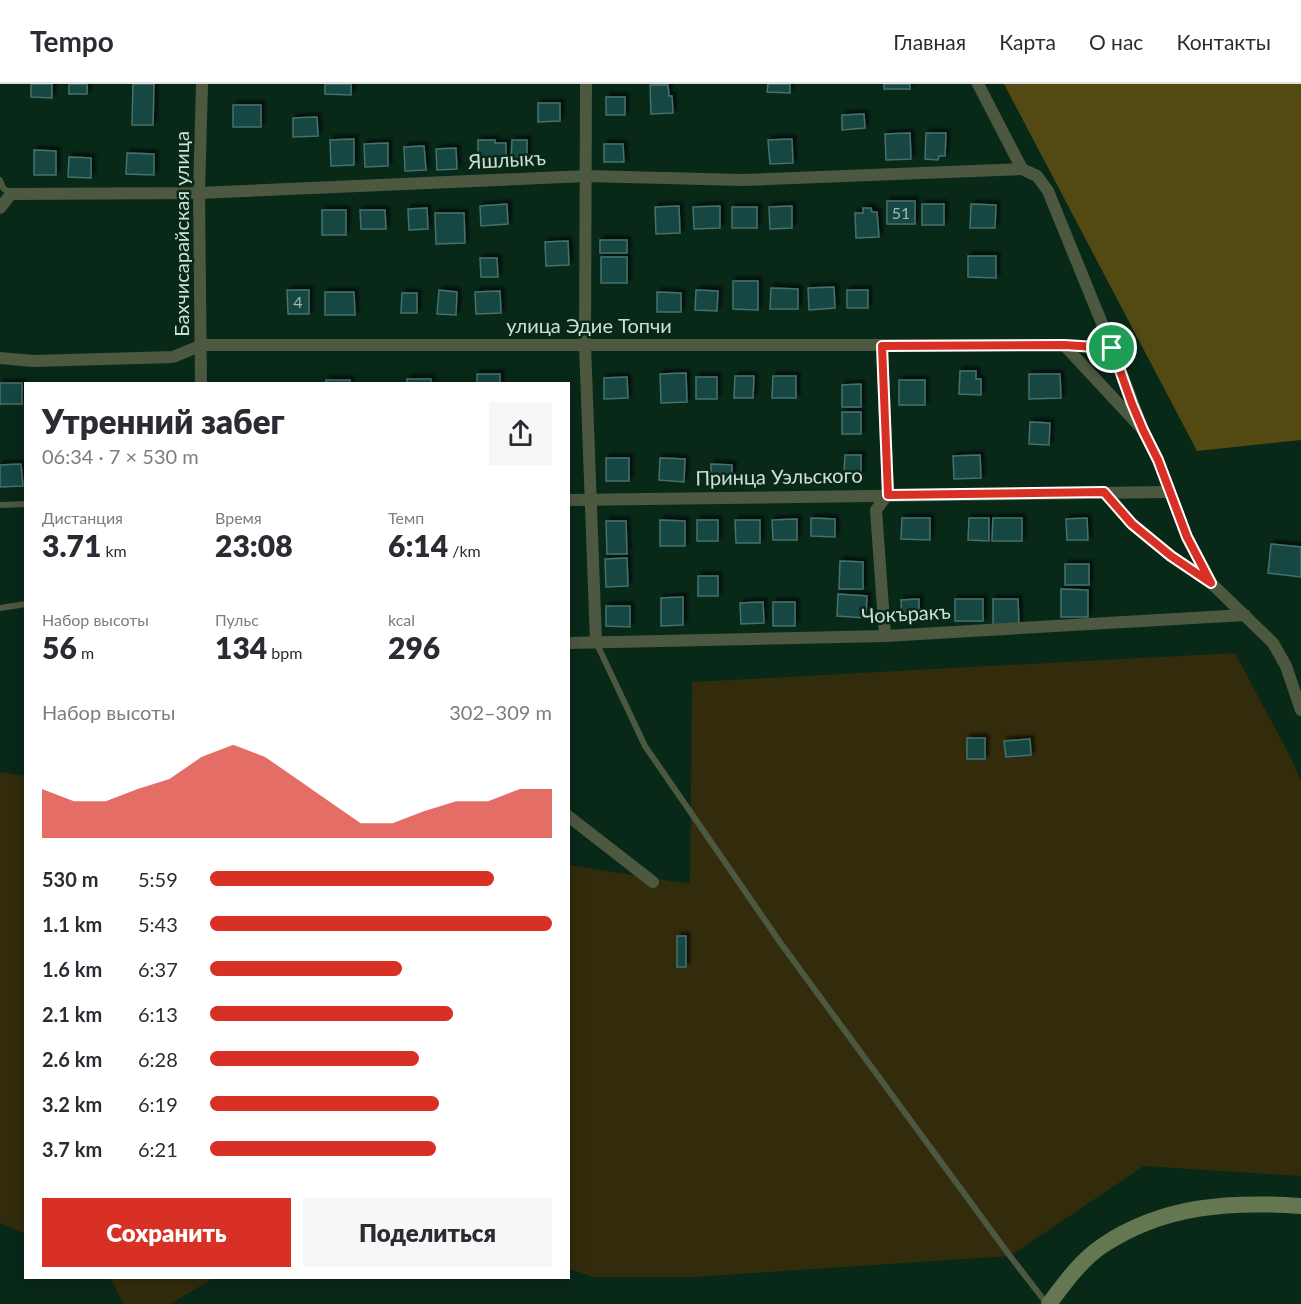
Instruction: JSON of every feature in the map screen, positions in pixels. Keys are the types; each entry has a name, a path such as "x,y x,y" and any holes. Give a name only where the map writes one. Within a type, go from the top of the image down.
{"main road":[{"path":"1048,1304 1073,1272 1101,1247 1145,1223 1183,1210 1259,1203 1301,1206"}],"street":[{"name":"Бахчисарайская улица","path":"201,382 202,84"},
{"path":"586,84 585,345 596,642"},
{"path":"978,84 1022,169 1037,176 1048,191 1187,537 1211,583"},
{"name":"Яшлыкъ","path":"11,194 200,193 587,176 742,180 1022,169"},
{"path":"0,208 11,194"},
{"name":"улица Эдие Топчи","path":"0,358 33,361 173,357 202,345 1064,345 1112,348"},
{"path":"1064,345 1143,430"},
{"path":"882,346 888,495 876,510 885,636"},
{"path":"1104,492 1140,530 1171,556 1211,583 1273,643 1286,666 1301,710"},
{"name":"Принца Уэльского","path":"570,501 1170,492"},
{"name":"Чокъракъ","path":"570,643 885,636 1245,615"},
{"path":"570,818 653,882"}],"lane":[{"path":"0,180 3,188 11,194"},
{"path":"0,505 24,504"},
{"path":"0,608 24,604"},
{"path":"596,642 645,746 782,945 1010,1256 1048,1304"}],"shaded area":[{"path":"1004,84 1301,84 1301,440 1197,451"},
{"path":"1235,653 1301,781 1301,1176 1144,1166 1010,1256 694,1277 594,1277 570,1269 570,865 690,884 692,682"},
{"path":"0,772 24,776 24,1234 0,1223"},
{"path":"111,1279 212,1279 170,1304 124,1304"}],"building":[{"path":"31,84 52,84 52,98 31,97"},
{"path":"69,84 87,84 87,94 69,94"},
{"path":"133,84 154,84 153,125 132,125"},
{"path":"325,84 351,84 351,95 325,94"},
{"path":"768,84 790,84 790,93 767,92"},
{"path":"884,84 910,84 910,89 884,89"},
{"path":"650,85 668,85 669,96 672,96 673,113 651,114"},
{"path":"606,97 625,97 625,115 606,115"},
{"path":"538,103 560,103 560,121 538,122"},
{"path":"233,105 261,105 261,127 233,127"},
{"path":"864,114 865,128 842,130 842,115"},
{"path":"317,117 318,136 293,137 293,118"},
{"path":"910,133 911,159 886,160 885,134"},
{"path":"926,133 946,133 945,156 939,156 938,160 925,159"},
{"path":"354,139 354,165 331,166 330,140"},
{"path":"792,139 793,163 770,164 768,140"},
{"path":"478,140 495,140 495,143 506,143 506,162 478,163"},
{"path":"512,140 527,140 527,162 511,162"},
{"path":"388,143 388,166 365,167 364,144"},
{"path":"604,144 623,144 624,162 604,162"},
{"path":"424,146 426,170 405,171 404,147"},
{"path":"456,148 457,169 437,170 436,149"},
{"path":"34,150 56,151 56,175 34,175"},
{"path":"127,153 154,154 154,175 126,174"},
{"path":"69,157 91,158 91,178 68,177"},
{"path":"887,201 915,201 915,224 887,224"},
{"path":"507,204 508,224 481,226 480,206"},
{"path":"922,204 944,204 944,225 922,225"},
{"path":"971,204 996,205 995,228 970,228"},
{"path":"679,206 680,233 656,234 655,207"},
{"path":"720,206 720,228 694,229 693,207"},
{"path":"792,206 792,228 770,229 769,207"},
{"path":"732,207 757,207 757,228 732,228"},
{"path":"427,208 428,229 409,230 408,209"},
{"path":"863,208 871,208 872,212 877,212 879,237 856,238 855,213 863,213"},
{"path":"322,210 346,210 346,235 322,235"},
{"path":"360,210 385,210 386,229 361,229"},
{"path":"435,213 464,213 465,243 436,244"},
{"path":"600,240 627,240 627,253 600,253"},
{"path":"568,241 569,265 546,266 545,242"},
{"path":"968,256 996,256 996,278 968,277"},
{"path":"601,257 627,257 627,283 601,283"},
{"path":"480,258 497,258 498,277 481,277"},
{"path":"733,281 758,281 758,310 733,309"},
{"path":"834,287 835,308 809,310 808,288"},
{"path":"771,288 798,289 798,309 770,309"},
{"path":"287,290 309,290 309,314 288,314"},
{"path":"439,290 457,292 456,315 437,314"},
{"path":"696,290 718,291 717,311 695,310"},
{"path":"847,290 868,290 868,308 847,308"},
{"path":"500,291 501,313 476,314 475,292"},
{"path":"325,292 354,292 355,315 325,315"},
{"path":"657,292 681,293 681,312 657,312"},
{"path":"402,293 417,293 417,313 401,313"},
{"path":"960,371 976,371 976,379 981,379 981,395 959,394"},
{"path":"686,373 687,402 661,403 660,374"},
{"path":"477,374 500,374 500,382 477,382"},
{"path":"1029,374 1060,374 1061,398 1029,399"},
{"path":"735,376 754,376 753,398 734,398"},
{"path":"773,376 796,376 796,398 772,398"},
{"path":"627,377 628,398 604,399 604,378"},
{"path":"696,377 717,377 717,399 696,399"},
{"path":"407,379 431,379 431,382 407,382"},
{"path":"326,380 350,380 350,382 326,382"},
{"path":"899,380 925,380 925,405 899,405"},
{"path":"0,383 22,383 22,404 0,404"},
{"path":"861,384 861,407 842,407 842,385"},
{"path":"842,412 861,412 861,434 842,434"},
{"path":"1030,422 1050,423 1049,445 1029,444"},
{"path":"845,455 861,455 861,474 844,473"},
{"path":"980,455 981,478 954,479 953,456"},
{"path":"606,458 629,458 629,481 606,481"},
{"path":"660,458 685,459 684,482 659,480"},
{"path":"21,464 23,486 0,487 0,465"},
{"path":"711,464 732,465 732,481 711,481"},
{"path":"811,518 835,519 835,537 811,536"},
{"path":"902,518 930,518 930,540 901,539"},
{"path":"969,518 989,518 989,541 968,540"},
{"path":"993,518 1022,518 1022,541 992,541"},
{"path":"1087,518 1088,540 1067,540 1066,519"},
{"path":"797,519 797,540 773,540 772,520"},
{"path":"660,520 685,521 685,546 660,546"},
{"path":"697,520 718,520 718,541 697,541"},
{"path":"735,520 760,520 760,543 736,543"},
{"path":"606,521 626,521 627,554 607,554"},
{"path":"1271,544 1301,547 1301,577 1268,573"},
{"path":"627,558 628,586 606,587 605,559"},
{"path":"840,561 863,562 863,589 839,589"},
{"path":"1065,564 1089,564 1089,585 1065,585"},
{"path":"698,576 718,576 718,596 698,596"},
{"path":"1061,589 1088,590 1088,617 1061,617"},
{"path":"838,594 867,596 866,618 837,616"},
{"path":"683,597 683,625 661,626 661,598"},
{"path":"919,599 919,620 902,620 901,600"},
{"path":"955,599 983,599 983,621 955,621"},
{"path":"993,599 1018,599 1019,625 993,625"},
{"path":"763,602 764,623 741,624 740,603"},
{"path":"773,602 795,602 795,626 773,626"},
{"path":"606,606 630,606 630,627 606,626"},
{"path":"967,738 985,738 985,759 967,759"},
{"path":"1030,739 1031,755 1006,757 1004,741"},
{"path":"677,936 686,936 686,967 677,967"}],"route":[{"path":"1064,345 1112,348 1132,404 1158,460 1187,537 1211,583 1171,556 1132,524 1104,492 888,495 882,346 1064,345"}]}
